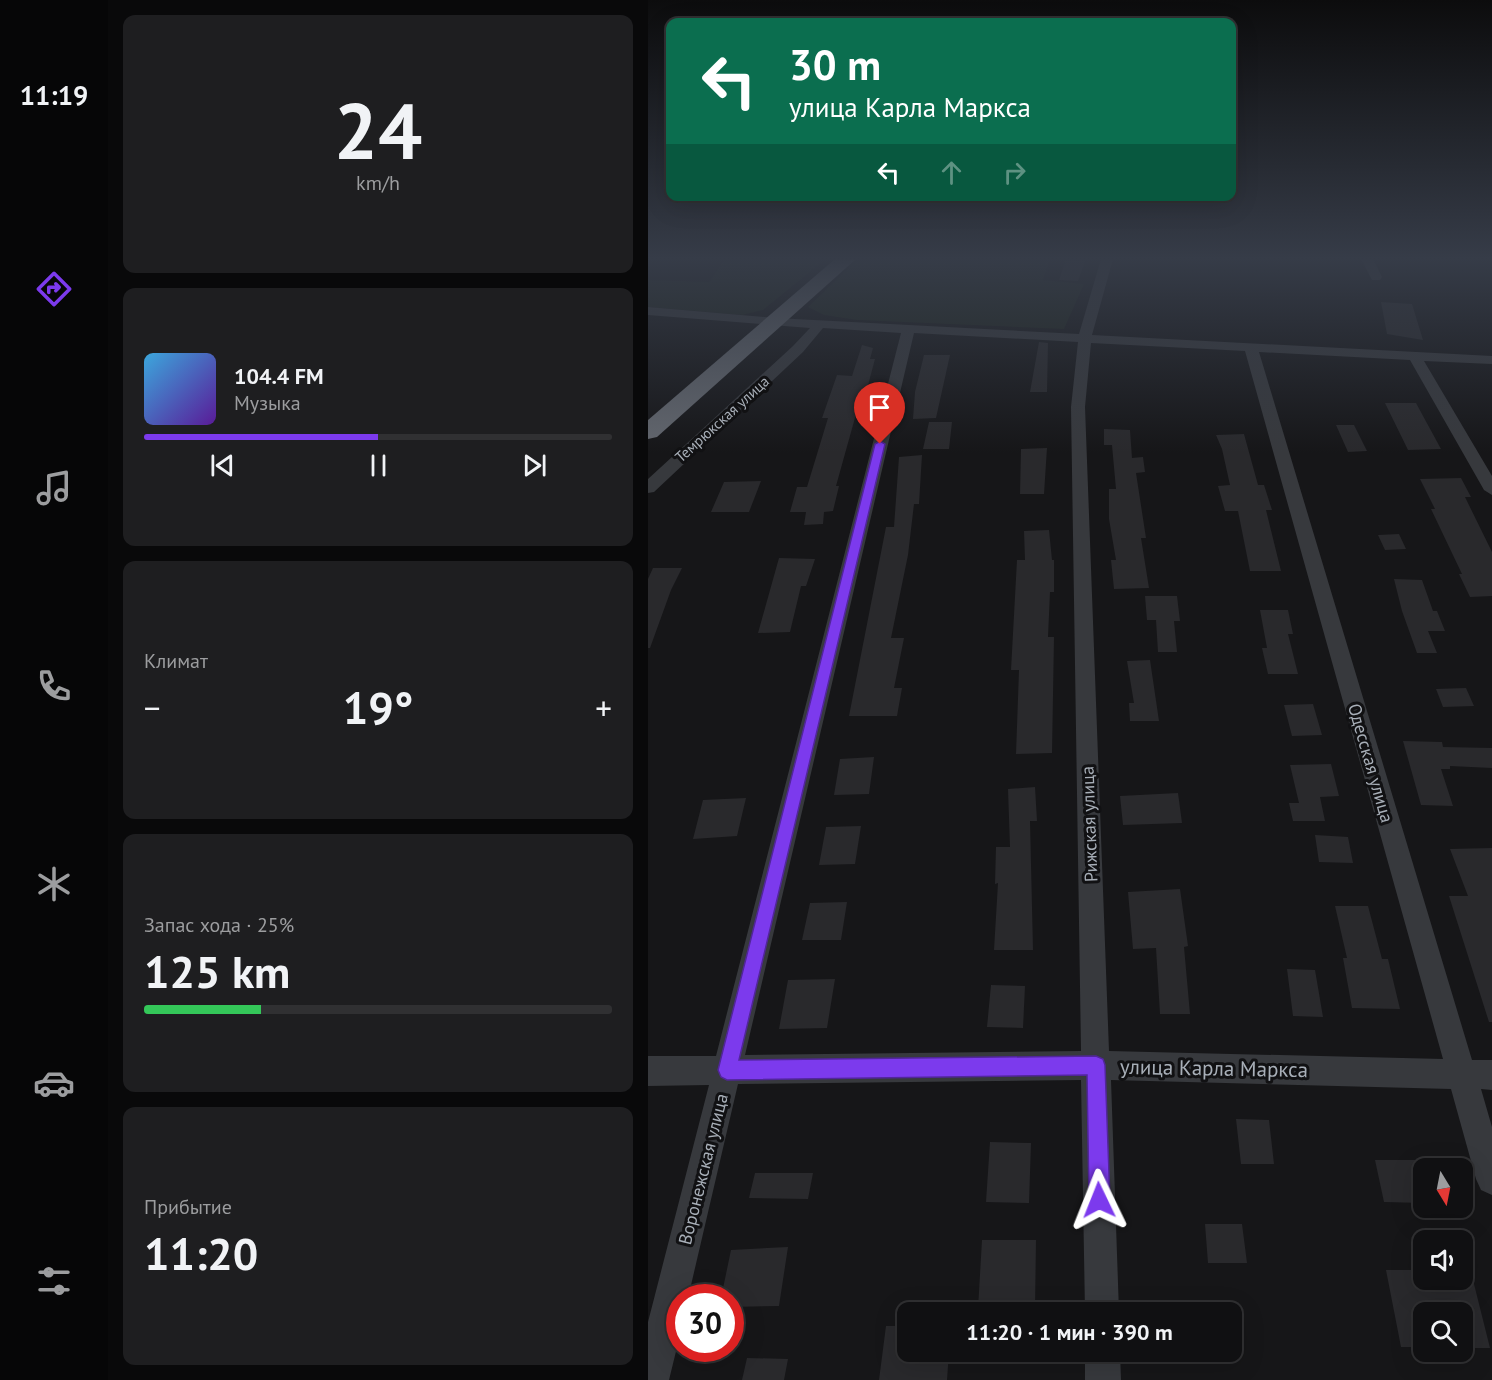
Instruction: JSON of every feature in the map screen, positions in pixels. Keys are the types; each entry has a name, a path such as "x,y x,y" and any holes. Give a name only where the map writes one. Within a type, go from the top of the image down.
{"highway":[{"path":"648,432 773,323"}],"street":[{"name":"Темрюкская улица","path":"648,488 798,349 821,323"},
{"path":"828,323 1492,360"},
{"path":"1084,337 1088,323"},
{"name":"Воронежская улица","path":"651,1380 909,328"},
{"name":"Рижская улица","path":"1084,337 1078,407 1102,1302"},
{"name":"Одесская улица","path":"1250,346 1492,1179"},
{"path":"1414,355 1492,490"},
{"name":"улица Карла Маркса","path":"648,1071 1096,1065 1492,1075"},
{"path":"1103,1362 1103,1380"}],"shaded area":[{"path":"935,323 1066,323 1064,329"}],"building":[{"path":"1385,323 1418,323 1423,340 1387,334"},
{"path":"1039,342 1048,343 1047,392 1030,392"},
{"path":"862,345 873,348 870,359 875,359 867,389 863,389 836,486 839,486 833,511 824,512 823,524 804,525 806,512 790,512 797,487 807,487 828,418 822,418 837,375 852,376"},
{"path":"924,355 950,355 936,418 913,419 915,392"},
{"path":"1385,403 1416,403 1441,449 1408,450"},
{"path":"929,422 952,422 949,449 923,449"},
{"path":"1336,425 1354,425 1367,451 1348,452"},
{"path":"1104,429 1130,430 1132,458 1143,457 1145,472 1136,473 1146,538 1141,538 1149,588 1114,589 1111,560 1116,560 1109,519 1109,489 1116,489 1112,445 1104,445"},
{"path":"1244,434 1258,485 1264,485 1272,510 1266,510 1281,571 1250,571 1238,511 1225,511 1218,486 1230,485 1222,449 1216,435"},
{"path":"1047,448 1044,494 1020,494 1021,449"},
{"path":"922,455 919,504 914,504 908,555 891,638 904,638 894,688 902,688 897,716 849,716 886,527 894,527 899,457"},
{"path":"1461,478 1471,497 1465,497 1492,552 1492,596 1470,597 1459,574 1462,574 1431,509 1435,509 1420,479"},
{"path":"761,481 749,512 711,512 724,482"},
{"path":"1049,530 1052,560 1054,560 1054,592 1050,592 1048,637 1054,637 1052,753 1016,754 1019,670 1011,670 1017,560 1025,560 1024,531"},
{"path":"1399,534 1406,549 1385,550 1378,535"},
{"path":"779,558 815,559 806,586 801,586 790,632 758,633"},
{"path":"653,568 682,568 671,590 650,648 648,648 648,579"},
{"path":"1394,579 1422,580 1433,611 1437,611 1445,631 1428,631 1437,653 1417,653 1402,611"},
{"path":"1145,596 1177,596 1180,621 1174,621 1177,652 1158,652 1156,620 1147,620"},
{"path":"1260,610 1288,610 1293,634 1288,634 1298,674 1268,674 1262,648 1267,648"},
{"path":"1150,660 1159,721 1130,721 1129,703 1134,703 1127,661"},
{"path":"1466,688 1474,706 1443,707 1436,689"},
{"path":"1313,704 1322,735 1292,736 1284,705"},
{"path":"1403,741 1442,742 1443,747 1492,748 1492,768 1450,766 1450,769 1441,769 1453,806 1421,805"},
{"path":"874,757 869,794 834,795 840,759"},
{"path":"1331,764 1339,796 1320,797 1325,821 1293,821 1289,803 1299,803 1290,765"},
{"path":"1035,787 1037,821 1030,821 1033,950 994,950 998,883 995,884 996,847 1010,847 1008,789"},
{"path":"1178,793 1182,823 1123,825 1120,796"},
{"path":"746,798 737,836 693,839 703,800"},
{"path":"861,826 855,864 819,865 826,827"},
{"path":"1315,835 1348,837 1353,863 1319,862"},
{"path":"1492,848 1492,1022 1489,1022 1449,896 1468,896 1450,849"},
{"path":"1180,889 1188,946 1184,947 1190,1014 1160,1014 1156,948 1133,949 1128,892"},
{"path":"847,902 841,940 802,940 810,903"},
{"path":"1335,906 1368,906 1382,959 1388,959 1400,1009 1352,1008 1343,958 1347,958"},
{"path":"1287,969 1315,970 1323,1017 1293,1016"},
{"path":"835,979 827,1028 779,1029 788,980"},
{"path":"991,985 1025,986 1023,1028 987,1027"},
{"path":"1236,1119 1269,1120 1274,1164 1241,1164"},
{"path":"990,1142 1031,1143 1029,1203 986,1202"},
{"path":"1375,1160 1413,1160 1413,1203 1384,1202"},
{"path":"755,1173 813,1173 808,1199 749,1198"},
{"path":"1205,1224 1242,1224 1247,1263 1208,1263"},
{"path":"982,1240 1036,1240 1035,1302 978,1302"},
{"path":"788,1247 779,1306 744,1307 744,1284 724,1284 731,1250"},
{"path":"1386,1270 1413,1270 1413,1290 1473,1290 1473,1280 1490,1348 1473,1348 1473,1302 1413,1302 1413,1347 1401,1347"},
{"path":"886,1326 897,1326 897,1362 948,1362 947,1380 879,1380"},
{"path":"747,1358 788,1359 784,1380 742,1380"}],"route":[{"path":"880,444 727,1070 1096,1065 1099,1200"}]}
